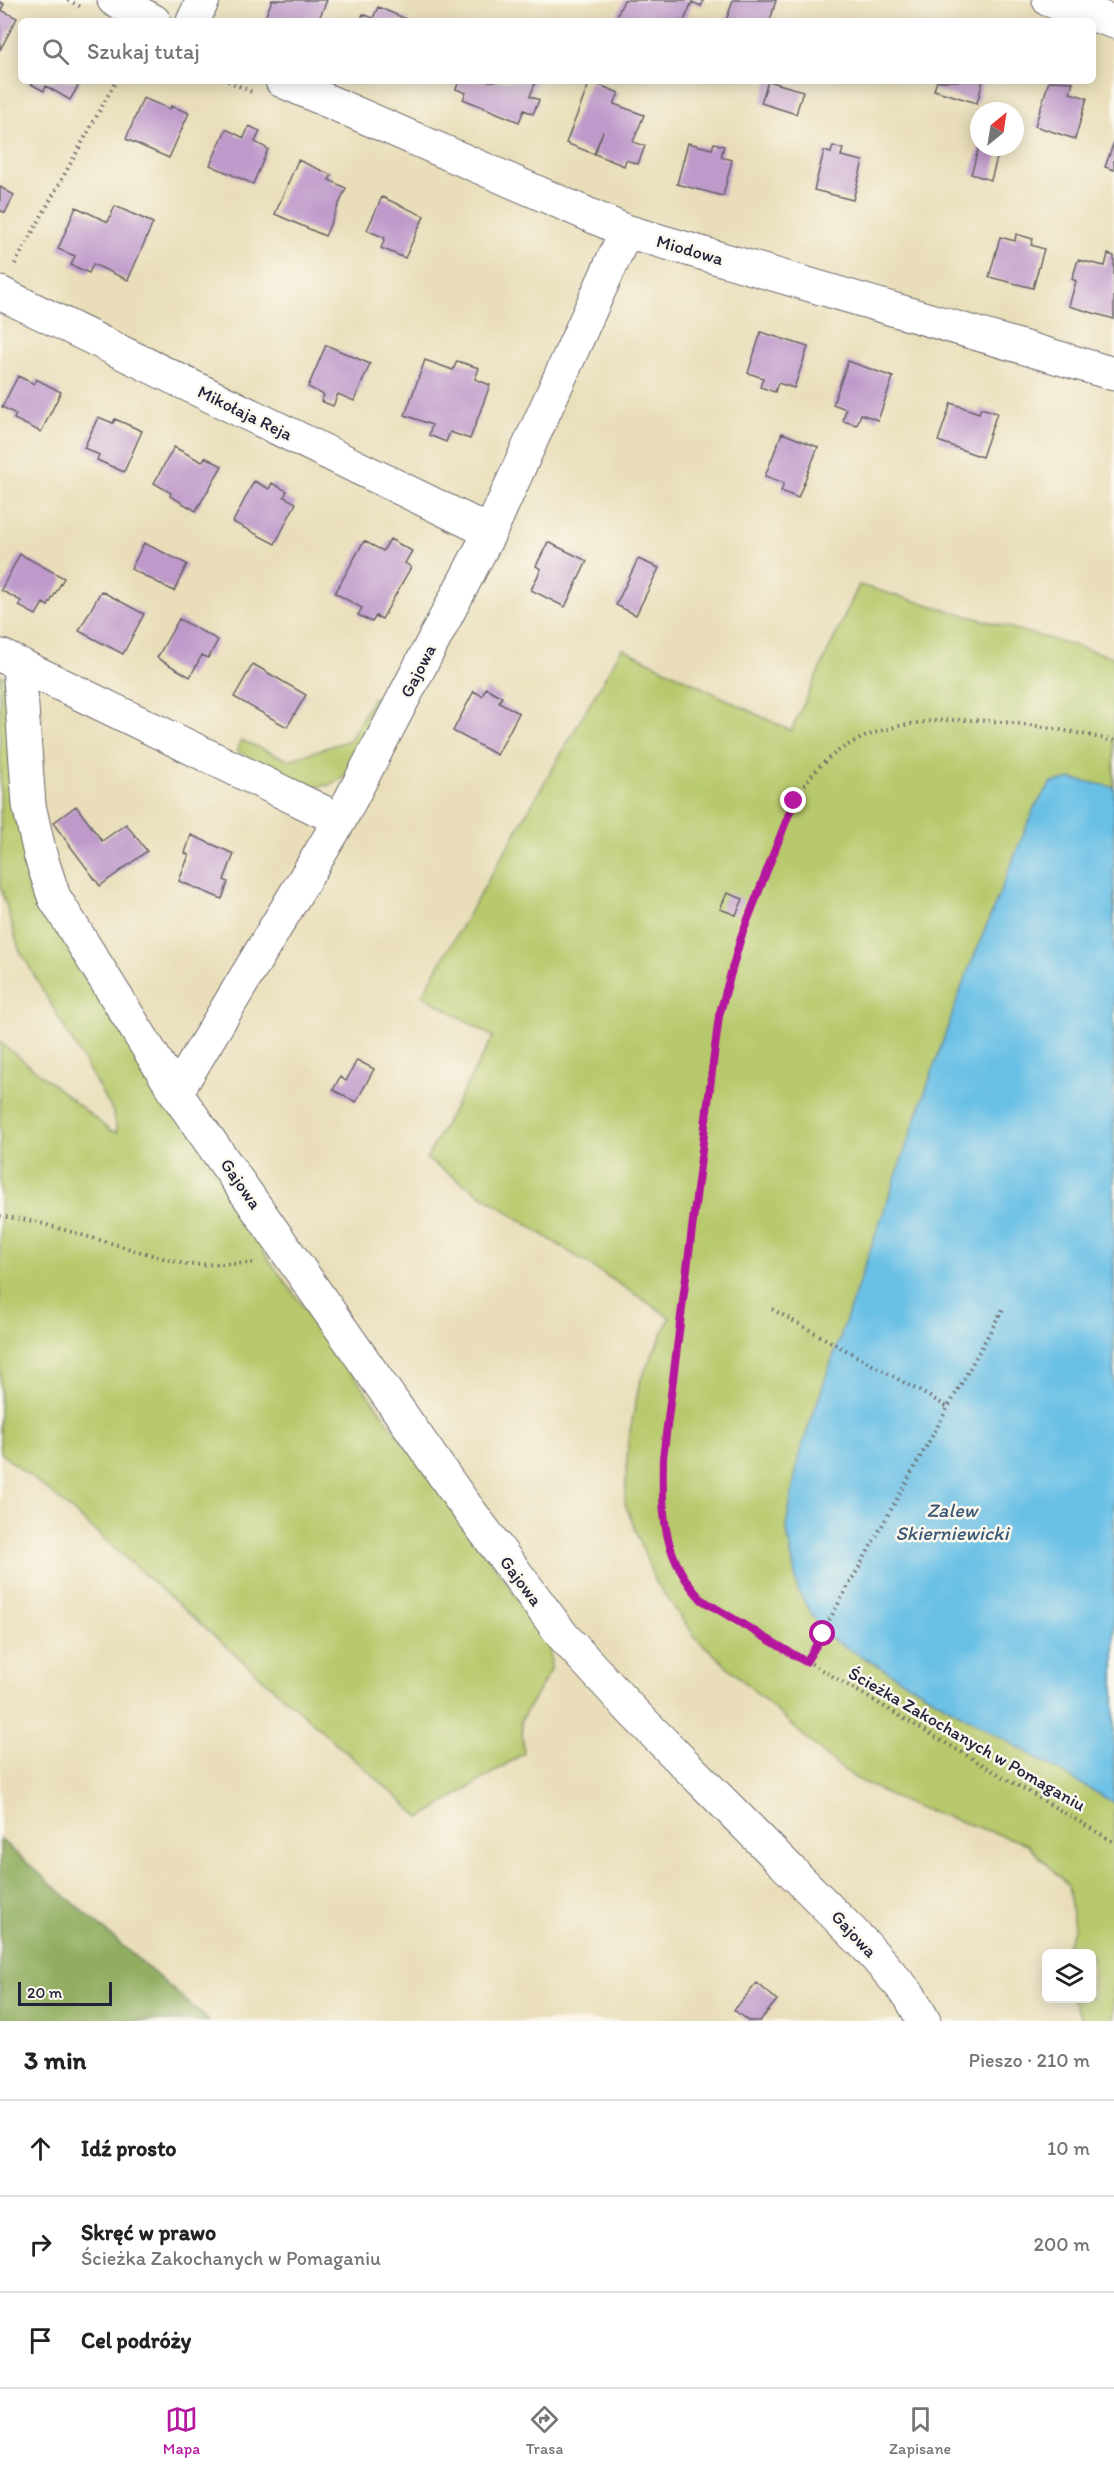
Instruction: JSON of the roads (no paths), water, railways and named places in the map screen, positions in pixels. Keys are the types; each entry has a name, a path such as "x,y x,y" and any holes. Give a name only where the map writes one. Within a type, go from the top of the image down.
{"street":[{"path":"114,0 148,18"},
{"path":"194,18 203,0"},
{"path":"1049,0 1114,22"},
{"name":"Miodowa","path":"289,84 626,231 1114,374"},
{"name":"Gajowa","path":"176,1093 340,820 490,532 626,231"},
{"name":"Mikołaja Reja","path":"0,294 490,532"},
{"path":"10,660 340,820"},
{"name":"Gajowa","path":"10,660 29,805 40,854 54,897 176,1093 462,1501 563,1636 633,1712 866,1946 909,1995 924,2021"}],"water":[{"name":"Zalew Skierniewicki","path":"1072,779 1114,787 1114,1803 823,1634 798,1591 786,1527 799,1455 962,986 1034,808 1051,783"}]}
